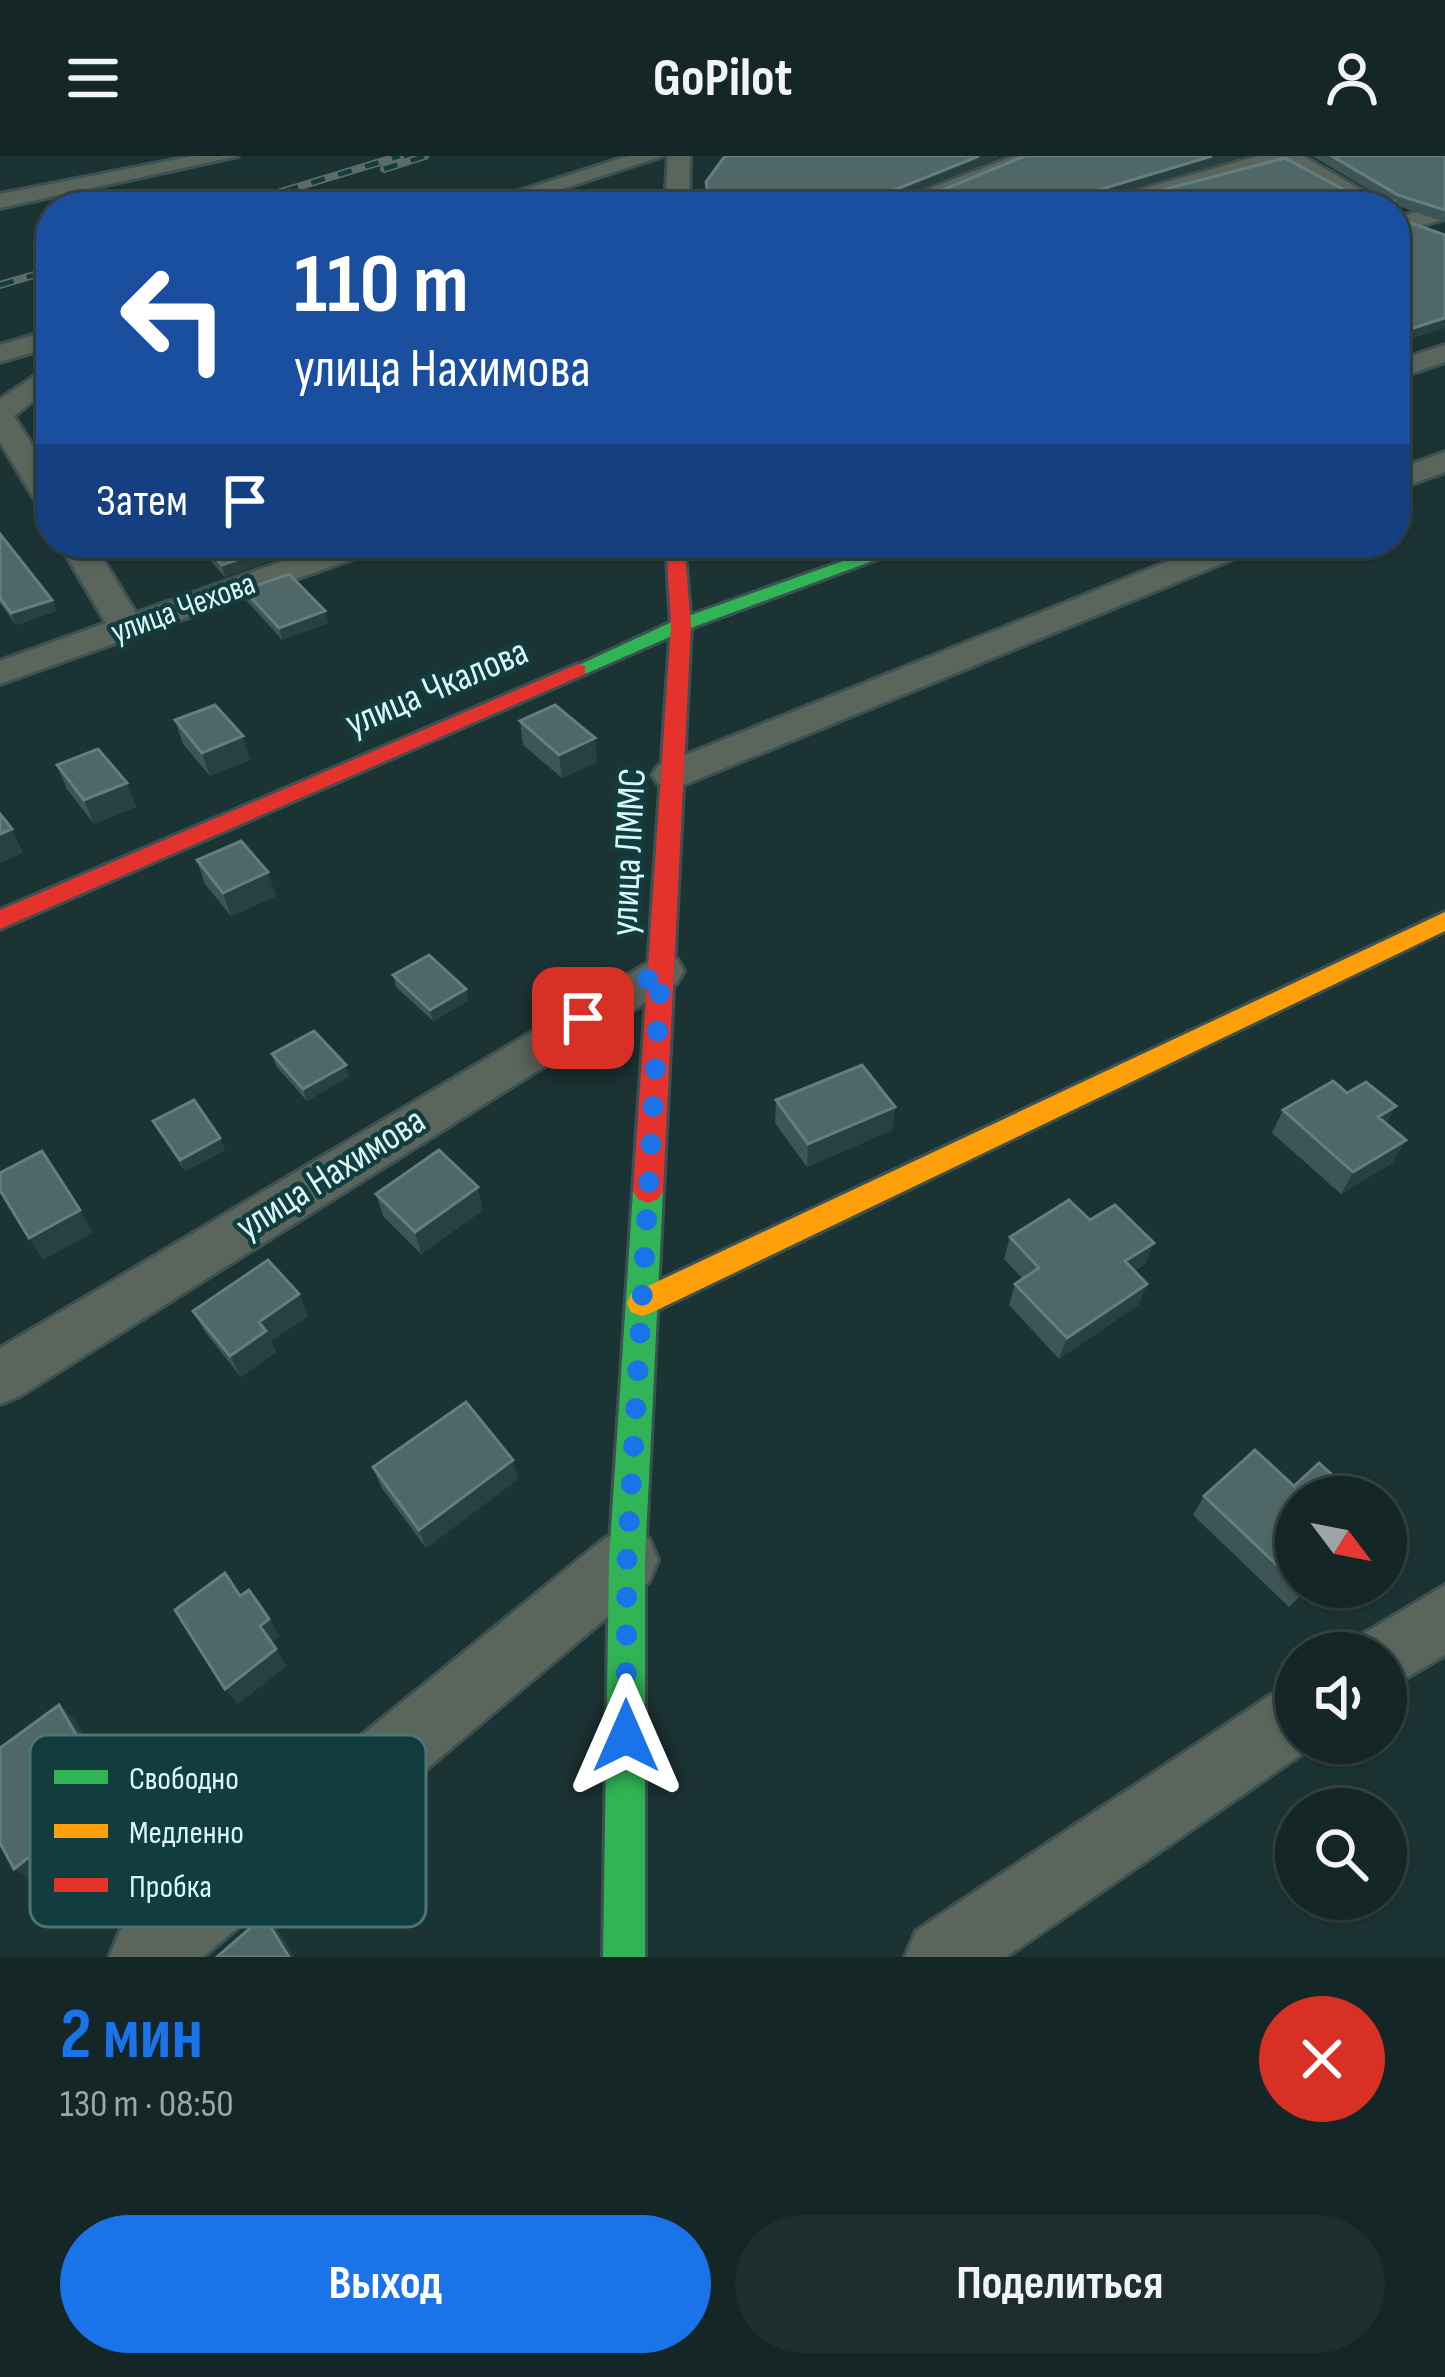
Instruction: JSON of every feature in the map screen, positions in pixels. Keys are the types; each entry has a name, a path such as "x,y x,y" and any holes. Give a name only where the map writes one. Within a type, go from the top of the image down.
{"street":[{"path":"49,192 227,156"},
{"path":"532,192 652,156"},
{"path":"678,192 679,156"},
{"path":"935,192 1035,156"},
{"path":"1147,192 1285,156 1351,192"},
{"path":"0,202 36,195"},
{"path":"1410,219 1445,211"},
{"path":"1410,225 1445,236"},
{"path":"0,354 36,343"},
{"path":"1410,366 1445,353"},
{"path":"36,385 0,415 36,476"},
{"path":"1410,475 1445,461"},
{"path":"85,558 128,628"},
{"name":"улица Чехова","path":"0,673 324,558"},
{"name":"улица ЛММС","path":"624,1957 627,1559 681,625 676,558"},
{"name":"улица Чкалова","path":"0,920 681,625 870,558"},
{"path":"672,776 1206,558"},
{"path":"642,1303 1445,921"},
{"name":"улица Нахимова","path":"0,1378 661,971"},
{"path":"414,1735 627,1559"},
{"path":"1407,1643 1445,1617"},
{"path":"942,1957 1275,1732"},
{"path":"146,1957 182,1927"}],"building":[{"path":"725,156 979,156 889,192 708,192 706,182"},
{"path":"1025,156 1212,156 1092,192 938,192"},
{"path":"1332,156 1445,156 1445,210 1410,199 1410,192 1393,192"},
{"path":"1285,158 1348,192 1155,192"},
{"path":"1410,223 1445,235 1445,318 1410,329"},
{"path":"0,534 52,600 11,613 0,598"},
{"path":"215,558 243,558 222,565"},
{"path":"289,574 325,611 279,628 244,590"},
{"path":"215,705 243,736 202,753 175,720"},
{"path":"555,705 595,738 559,755 520,721"},
{"path":"98,749 127,783 84,800 57,765"},
{"path":"0,814 12,829 0,834"},
{"path":"241,841 268,872 223,893 197,860"},
{"path":"429,955 466,989 430,1010 393,975"},
{"path":"314,1031 346,1065 303,1089 272,1054"},
{"path":"862,1065 895,1107 808,1144 776,1100"},
{"path":"1333,1081 1347,1093 1366,1082 1396,1106 1378,1117 1406,1140 1353,1172 1283,1110"},
{"path":"194,1100 220,1138 180,1160 153,1121"},
{"path":"439,1150 478,1187 415,1232 376,1194"},
{"path":"42,1151 80,1210 29,1238 0,1190 0,1173"},
{"path":"1069,1200 1090,1220 1115,1205 1154,1243 1125,1261 1147,1284 1067,1338 1015,1284 1039,1268 1010,1237"},
{"path":"268,1260 299,1294 259,1322 266,1331 230,1356 193,1311"},
{"path":"466,1402 513,1460 419,1530 373,1467"},
{"path":"1255,1450 1283,1476 1275,1476 1275,1563 1204,1496"},
{"path":"1319,1463 1334,1476 1305,1476"},
{"path":"225,1573 240,1596 249,1590 269,1619 260,1626 276,1649 225,1689 175,1610"},
{"path":"59,1705 76,1735 30,1735 30,1856 14,1869 0,1843 0,1748"},
{"path":"251,1927 271,1927 289,1957 217,1957"}],"railway":[{"path":"281,192 400,156"},
{"path":"384,169 425,156"},
{"path":"0,285 36,274"}],"traffic: fast":[{"path":"578,670 681,625 870,558"},
{"path":"624,1957 627,1560 648,1191"}],"traffic: slow":[{"path":"642,1303 1445,921"}],"traffic: jam":[{"path":"648,1191 681,625 676,558"},
{"path":"0,920 578,670"}],"route":[{"path":"583,1018 661,971 627,1559 626,1736"}]}
